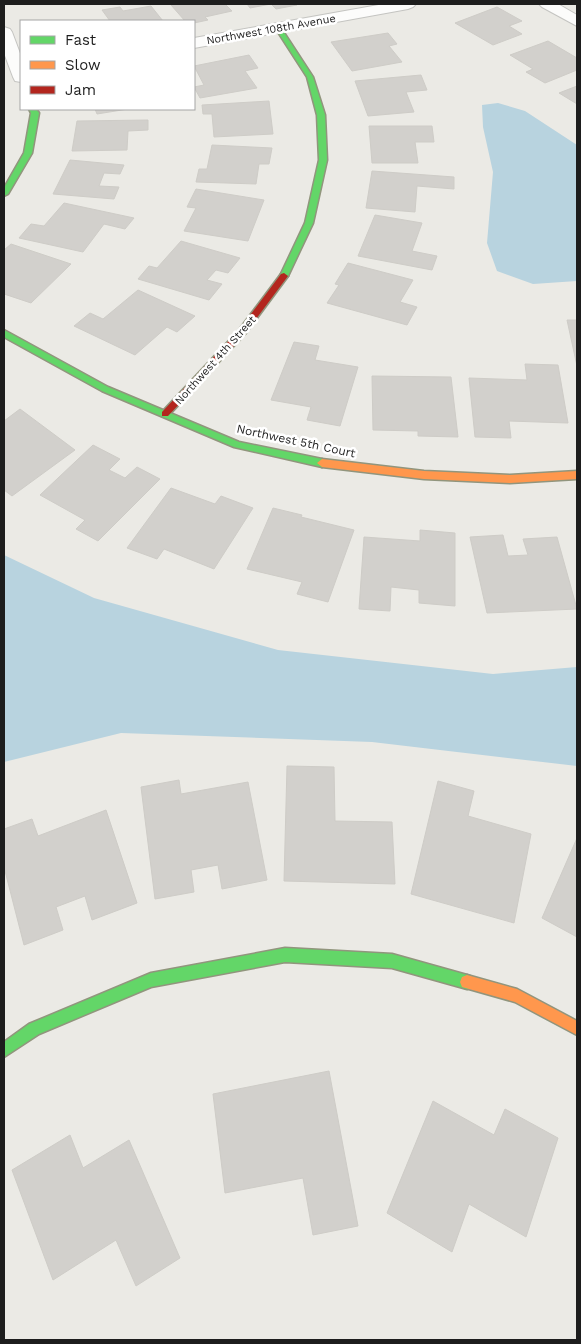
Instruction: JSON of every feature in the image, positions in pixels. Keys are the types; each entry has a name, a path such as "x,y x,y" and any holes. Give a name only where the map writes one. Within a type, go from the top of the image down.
{"street":[{"name":"Northwest 108th Avenue","path":"195,43 408,4"},
{"path":"548,4 577,21"},
{"name":"Northwest 4th Street","path":"165,414 242,332 282,280 309,223 323,160 321,115 310,77 279,29"},
{"path":"4,32 16,74"},
{"path":"4,194 28,153 34,110"},
{"name":"Northwest 5th Court","path":"4,333 105,388 237,444 329,464 433,476 510,479 577,475"},
{"path":"4,1050 34,1029 151,980 285,955 392,961 516,996 577,1028"}],"water":[{"path":"498,103 525,111 577,145 577,281 533,284 497,271 487,243 493,172 483,127 482,105"},
{"path":"4,555 94,598 278,650 493,674 577,667 577,766 372,742 121,733 4,762"}],"building":[{"path":"225,4 232,11 205,17 208,20 195,23 195,20 184,20 171,5"},
{"path":"247,4 271,4 250,8"},
{"path":"271,4 295,4 297,5 276,9"},
{"path":"151,6 162,20 109,20 102,10 120,7 123,11"},
{"path":"497,7 522,21 509,26 522,34 493,45 455,23"},
{"path":"388,33 397,44 389,46 402,62 352,71 331,42"},
{"path":"548,41 577,58 577,70 545,83 526,72 533,69 510,55"},
{"path":"249,55 258,68 245,71 257,88 200,98 195,87 204,85 195,66"},
{"path":"421,75 427,90 406,92 414,112 368,116 355,81"},
{"path":"577,86 577,104 559,93"},
{"path":"269,101 273,134 214,137 212,114 203,114 202,105"},
{"path":"95,110 122,110 97,114"},
{"path":"148,120 148,130 128,131 127,150 72,151 77,121"},
{"path":"369,126 432,126 434,142 415,142 418,163 372,163"},
{"path":"212,145 272,148 269,164 259,164 256,184 196,182 199,169 207,169"},
{"path":"70,160 124,165 120,174 104,173 99,186 119,187 114,199 53,194"},
{"path":"372,171 454,177 454,189 417,186 415,212 366,208"},
{"path":"196,189 264,200 248,241 184,231 196,208 187,207"},
{"path":"64,203 134,218 125,229 104,224 83,252 19,238 31,224 44,226"},
{"path":"375,215 422,223 412,251 437,256 432,270 358,256"},
{"path":"181,241 240,258 228,273 216,270 207,280 222,284 209,300 138,279 149,266 157,268"},
{"path":"11,244 71,264 31,303 4,294 4,250"},
{"path":"348,263 413,280 400,302 417,307 407,325 327,303 339,285 335,284"},
{"path":"138,290 195,316 177,332 167,327 135,355 74,326 90,313 103,319"},
{"path":"567,320 577,320 577,366"},
{"path":"294,342 319,346 315,360 358,367 340,426 307,420 311,407 271,400"},
{"path":"525,364 558,365 568,423 509,421 511,438 475,437 469,378 527,380"},
{"path":"372,376 451,377 458,437 418,436 418,431 373,430"},
{"path":"20,409 75,450 12,496 4,490 4,421"},
{"path":"93,445 120,459 109,470 125,478 137,467 160,479 98,541 76,529 85,520 40,495"},
{"path":"171,488 215,504 221,496 253,508 214,569 164,549 157,559 127,548"},
{"path":"273,508 354,530 328,602 297,594 302,582 247,569"},
{"path":"420,530 455,533 455,606 419,603 419,590 391,587 390,611 359,609 364,537 420,541"},
{"path":"503,535 508,556 528,555 523,539 557,537 577,609 487,613 470,537"},
{"path":"287,766 334,767 335,821 392,822 395,884 284,881"},
{"path":"179,780 181,794 248,782 267,880 222,889 218,865 191,870 194,892 155,899 141,787"},
{"path":"438,781 474,791 468,816 531,834 514,923 411,894"},
{"path":"106,810 137,903 92,920 85,896 56,907 63,930 24,945 4,867 4,829 32,819 38,836"},
{"path":"577,838 577,937 542,918"},
{"path":"329,1071 358,1226 313,1235 303,1178 225,1193 213,1094"},
{"path":"433,1101 494,1135 505,1109 558,1138 526,1237 469,1204 452,1252 387,1213"},
{"path":"70,1135 83,1168 129,1140 180,1258 136,1286 116,1240 53,1280 12,1170"}],"traffic: fast":[{"path":"279,29 310,77 321,115 323,160 309,223 284,276"},
{"path":"4,194 28,153 35,113 34,110"},
{"path":"4,333 105,389 237,445 322,463"},
{"path":"4,1050 34,1029 151,980 285,955 392,961 467,982"}],"traffic: slow":[{"path":"322,463 424,475 510,479 577,475"},
{"path":"467,982 517,996 577,1028"}],"traffic: jam":[{"path":"165,414 242,332 284,276"}]}
